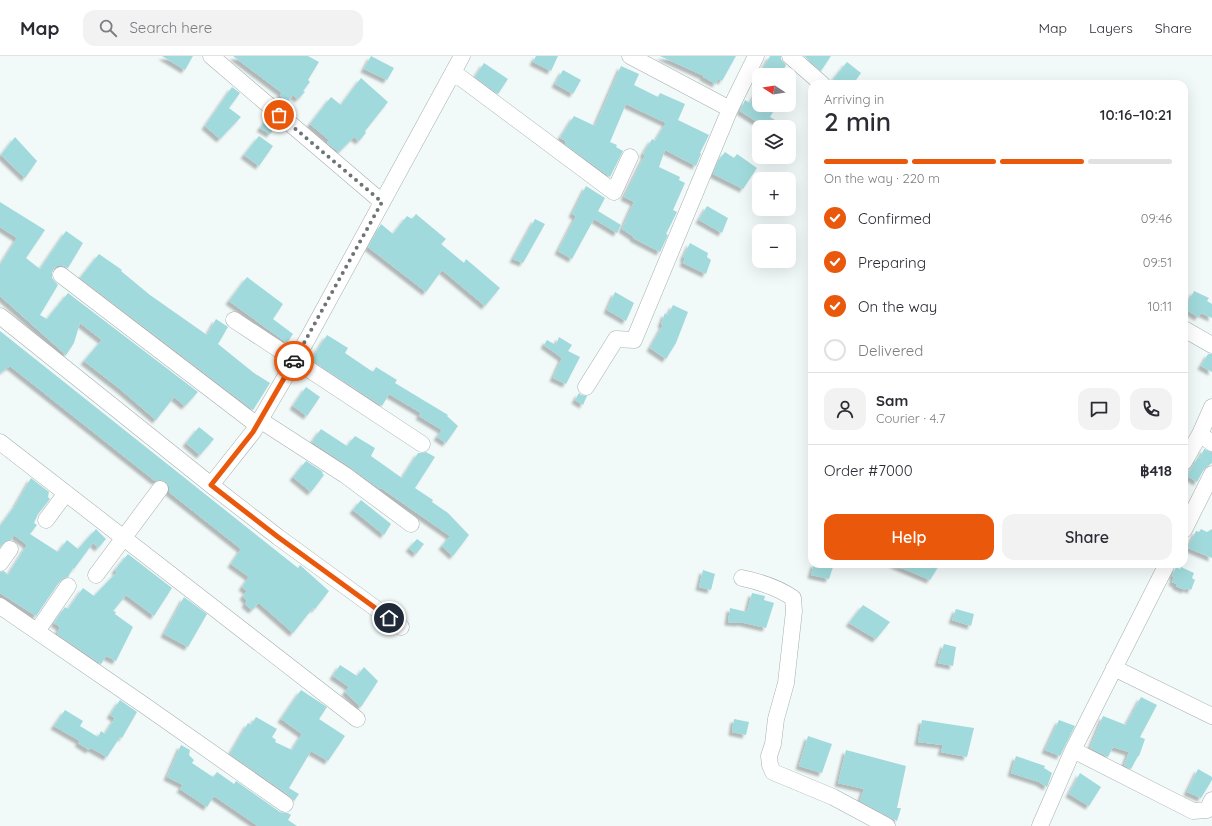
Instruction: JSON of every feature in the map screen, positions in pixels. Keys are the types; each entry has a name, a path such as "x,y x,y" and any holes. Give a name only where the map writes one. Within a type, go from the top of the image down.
{"street":[{"path":"210,56 382,202"},
{"path":"211,485 258,423 294,361 462,56"},
{"path":"630,56 730,109"},
{"path":"586,387 616,339 634,340 730,109 756,56"},
{"path":"790,56 817,80"},
{"path":"453,72 614,192 630,157"},
{"path":"61,275 258,423 345,476 411,524"},
{"path":"0,316 278,537 402,627"},
{"path":"234,320 422,444"},
{"path":"1188,331 1212,345"},
{"path":"1188,458 1206,438 1212,407"},
{"path":"0,442 357,719"},
{"path":"1188,525 1205,504 1212,474"},
{"path":"96,575 160,489"},
{"path":"46,520 66,493"},
{"path":"0,563 10,549"},
{"path":"1040,826 1073,750 1165,568"},
{"path":"742,578 768,584 793,598 794,611 786,683 776,719 769,756 770,765 773,772 833,797 887,826"},
{"path":"37,631 68,586"},
{"path":"0,606 285,804"},
{"path":"1114,668 1212,716"},
{"path":"1073,750 1193,811 1207,810 1212,800"}],"building":[{"path":"162,56 193,56 185,70"},
{"path":"233,56 308,56 319,62 308,80 310,82 303,91 305,92 298,99 293,95 288,101 280,96 282,93"},
{"path":"371,56 394,68 387,80 364,69"},
{"path":"536,56 558,56 551,71 533,62"},
{"path":"660,56 736,56 722,81 718,79 716,84 703,77 704,76"},
{"path":"770,56 781,56 781,59 786,65 784,68 764,68"},
{"path":"804,56 831,56 821,71"},
{"path":"847,62 861,73 856,80 833,80"},
{"path":"484,63 508,79 498,94 475,77"},
{"path":"621,66 639,74 634,85 658,97 660,93 685,104 678,120 709,135 700,153 701,154 696,166 665,150 659,167 680,177 679,180 685,183 673,210 677,212 666,234 668,235 660,252 633,238 634,237 622,229 634,202 624,197 645,155 643,154 652,139 655,141 666,123 626,104 610,142 617,145 616,147 623,151 610,177 565,144 566,141 560,138 574,116 595,126"},
{"path":"563,70 581,80 573,94 555,84"},
{"path":"361,78 388,102 359,141 354,137 339,152 327,143 329,140 310,124 331,97 341,105"},
{"path":"232,87 240,93 229,108 241,117 220,139 205,126"},
{"path":"745,100 750,103 752,100 752,112 773,112 770,117 775,120 754,120 740,111"},
{"path":"268,118 277,125 270,134 260,128"},
{"path":"259,136 273,146 259,166 244,155"},
{"path":"15,137 37,161 25,178 1,155"},
{"path":"725,152 734,158 737,154 757,168 754,172 752,172 752,176 743,189 713,174 718,161"},
{"path":"586,186 605,198 598,211 621,225 617,233 594,219 572,259 558,251 576,216 572,214"},
{"path":"0,202 45,230 26,258 40,269 66,231 83,243 68,268 57,266 53,270 52,278 58,285 40,315 47,319 68,293 198,392 185,406 174,397 156,420 84,361 102,340 80,323 74,343 66,355 0,296 0,265 17,238 0,227"},
{"path":"707,206 728,218 722,233 699,220"},
{"path":"416,214 446,239 441,244 464,263 466,259 500,288 485,306 442,270 426,292 368,247 381,224 393,234 407,216 412,219"},
{"path":"535,219 545,224 523,263 513,259"},
{"path":"690,243 708,253 707,257 711,260 706,274 683,263 685,258 683,258"},
{"path":"99,254 122,270 121,271 150,295 207,335 216,319 228,327 218,344 254,373 270,383 253,410 80,278"},
{"path":"247,277 283,304 273,319 293,334 287,343 229,301"},
{"path":"1194,291 1209,298 1207,301 1212,304 1212,318 1201,313 1198,317 1188,311 1188,303"},
{"path":"615,292 634,303 626,321 607,310"},
{"path":"673,305 688,312 676,343 666,359 650,348 663,325 661,324 665,313 668,315"},
{"path":"0,331 298,568 300,565 329,591 293,633 259,603 252,610 245,604 247,601 243,596 247,591 242,587 249,577 231,564 241,549 169,492 169,486 166,482 161,480 155,481 10,366 0,373"},
{"path":"327,335 348,348 345,353 373,372 376,367 397,380 395,383 448,415 447,416 458,426 446,443 437,437 442,430 419,416 421,413 389,394 382,406 311,360"},
{"path":"559,337 572,345 568,351 580,357 566,384 553,378 562,358 544,345 547,340 556,345"},
{"path":"1208,354 1212,354 1212,372 1201,366"},
{"path":"306,387 320,397 307,416 293,406"},
{"path":"579,393 587,396 583,405 575,400"},
{"path":"199,427 214,439 200,455 186,443"},
{"path":"321,429 347,446 355,436 375,448 371,456 402,478 418,453 426,452 435,457 415,488 433,500 432,502 448,513 469,535 453,556 442,546 450,536 312,442"},
{"path":"1204,449 1212,452 1212,463 1204,469 1197,482 1188,477 1188,474 1198,457 1200,458"},
{"path":"306,461 323,472 322,473 324,475 311,492 293,477"},
{"path":"31,478 49,492 48,497 50,499 38,514 34,523 37,525 30,534 58,552 67,540 78,549 96,529 106,539 98,548 93,543 74,569 73,568 68,577 60,581 36,616 0,593 0,572 4,571 8,575 27,545 14,535 11,540 6,541 0,547 0,526 15,506"},
{"path":"361,500 391,524 384,535 353,510"},
{"path":"1201,529 1207,532 1212,529 1212,558 1188,548 1196,531 1199,532"},
{"path":"417,539 424,544 416,554 409,548"},
{"path":"128,554 172,588 154,616 126,595 113,611 133,627 116,661 106,656 101,664 57,634 60,627 54,623 65,607 68,609 83,588 94,596 117,572 115,570"},
{"path":"813,568 833,568 829,579 811,575"},
{"path":"902,568 938,568 930,580"},
{"path":"1176,568 1183,568 1194,573 1192,578 1195,580 1191,590 1186,588 1185,590 1176,586 1176,584 1172,582 1174,577 1172,576"},
{"path":"703,570 715,574 711,590 699,587"},
{"path":"752,593 765,596 764,600 774,603 766,628 740,622 728,622 730,608 747,612"},
{"path":"184,597 207,614 188,647 164,634"},
{"path":"863,605 890,622 876,639 849,623"},
{"path":"956,609 974,614 971,626 952,620"},
{"path":"944,644 956,647 953,666 938,663"},
{"path":"340,665 357,676 364,667 378,681 361,707 345,692 349,687 333,676"},
{"path":"301,690 327,707 319,719 345,736 328,761 311,751 289,788 299,794 294,801 290,796 230,754 248,723 251,725 256,717 277,729 272,737 276,740 275,742 292,750 302,734 281,719"},
{"path":"1141,697 1157,705 1140,737 1145,739 1139,756 1131,769 1124,765 1129,752 1113,747 1108,757 1090,748 1103,716 1126,725"},
{"path":"120,700 137,712 122,738 120,737 107,757 91,748 89,750 78,743 80,741 54,726 65,710 83,721 80,726 98,737 101,731 105,734 115,718 110,715"},
{"path":"734,719 749,722 746,735 732,732"},
{"path":"922,720 974,728 967,757 941,752 943,745 918,742"},
{"path":"1059,720 1075,726 1060,756 1045,750"},
{"path":"808,736 832,744 822,773 799,766"},
{"path":"181,745 190,750 189,755 194,760 192,763 213,777 217,772 234,784 236,781 280,812 291,815 288,820 297,826 258,826 214,796 207,807 180,789 183,785 167,777"},
{"path":"846,750 906,766 897,808 901,808 897,821 860,801 864,789 838,783"},
{"path":"1016,756 1045,766 1044,768 1052,773 1047,787 1039,782 1011,773"},
{"path":"1198,769 1212,777 1212,780 1201,798 1187,792"},
{"path":"1080,773 1101,787 1089,806 1069,794"}],"way so far":[{"path":"279,115 382,202 294,361"}],"route":[{"path":"294,361 253,432 211,485 278,537 389,618"}]}
